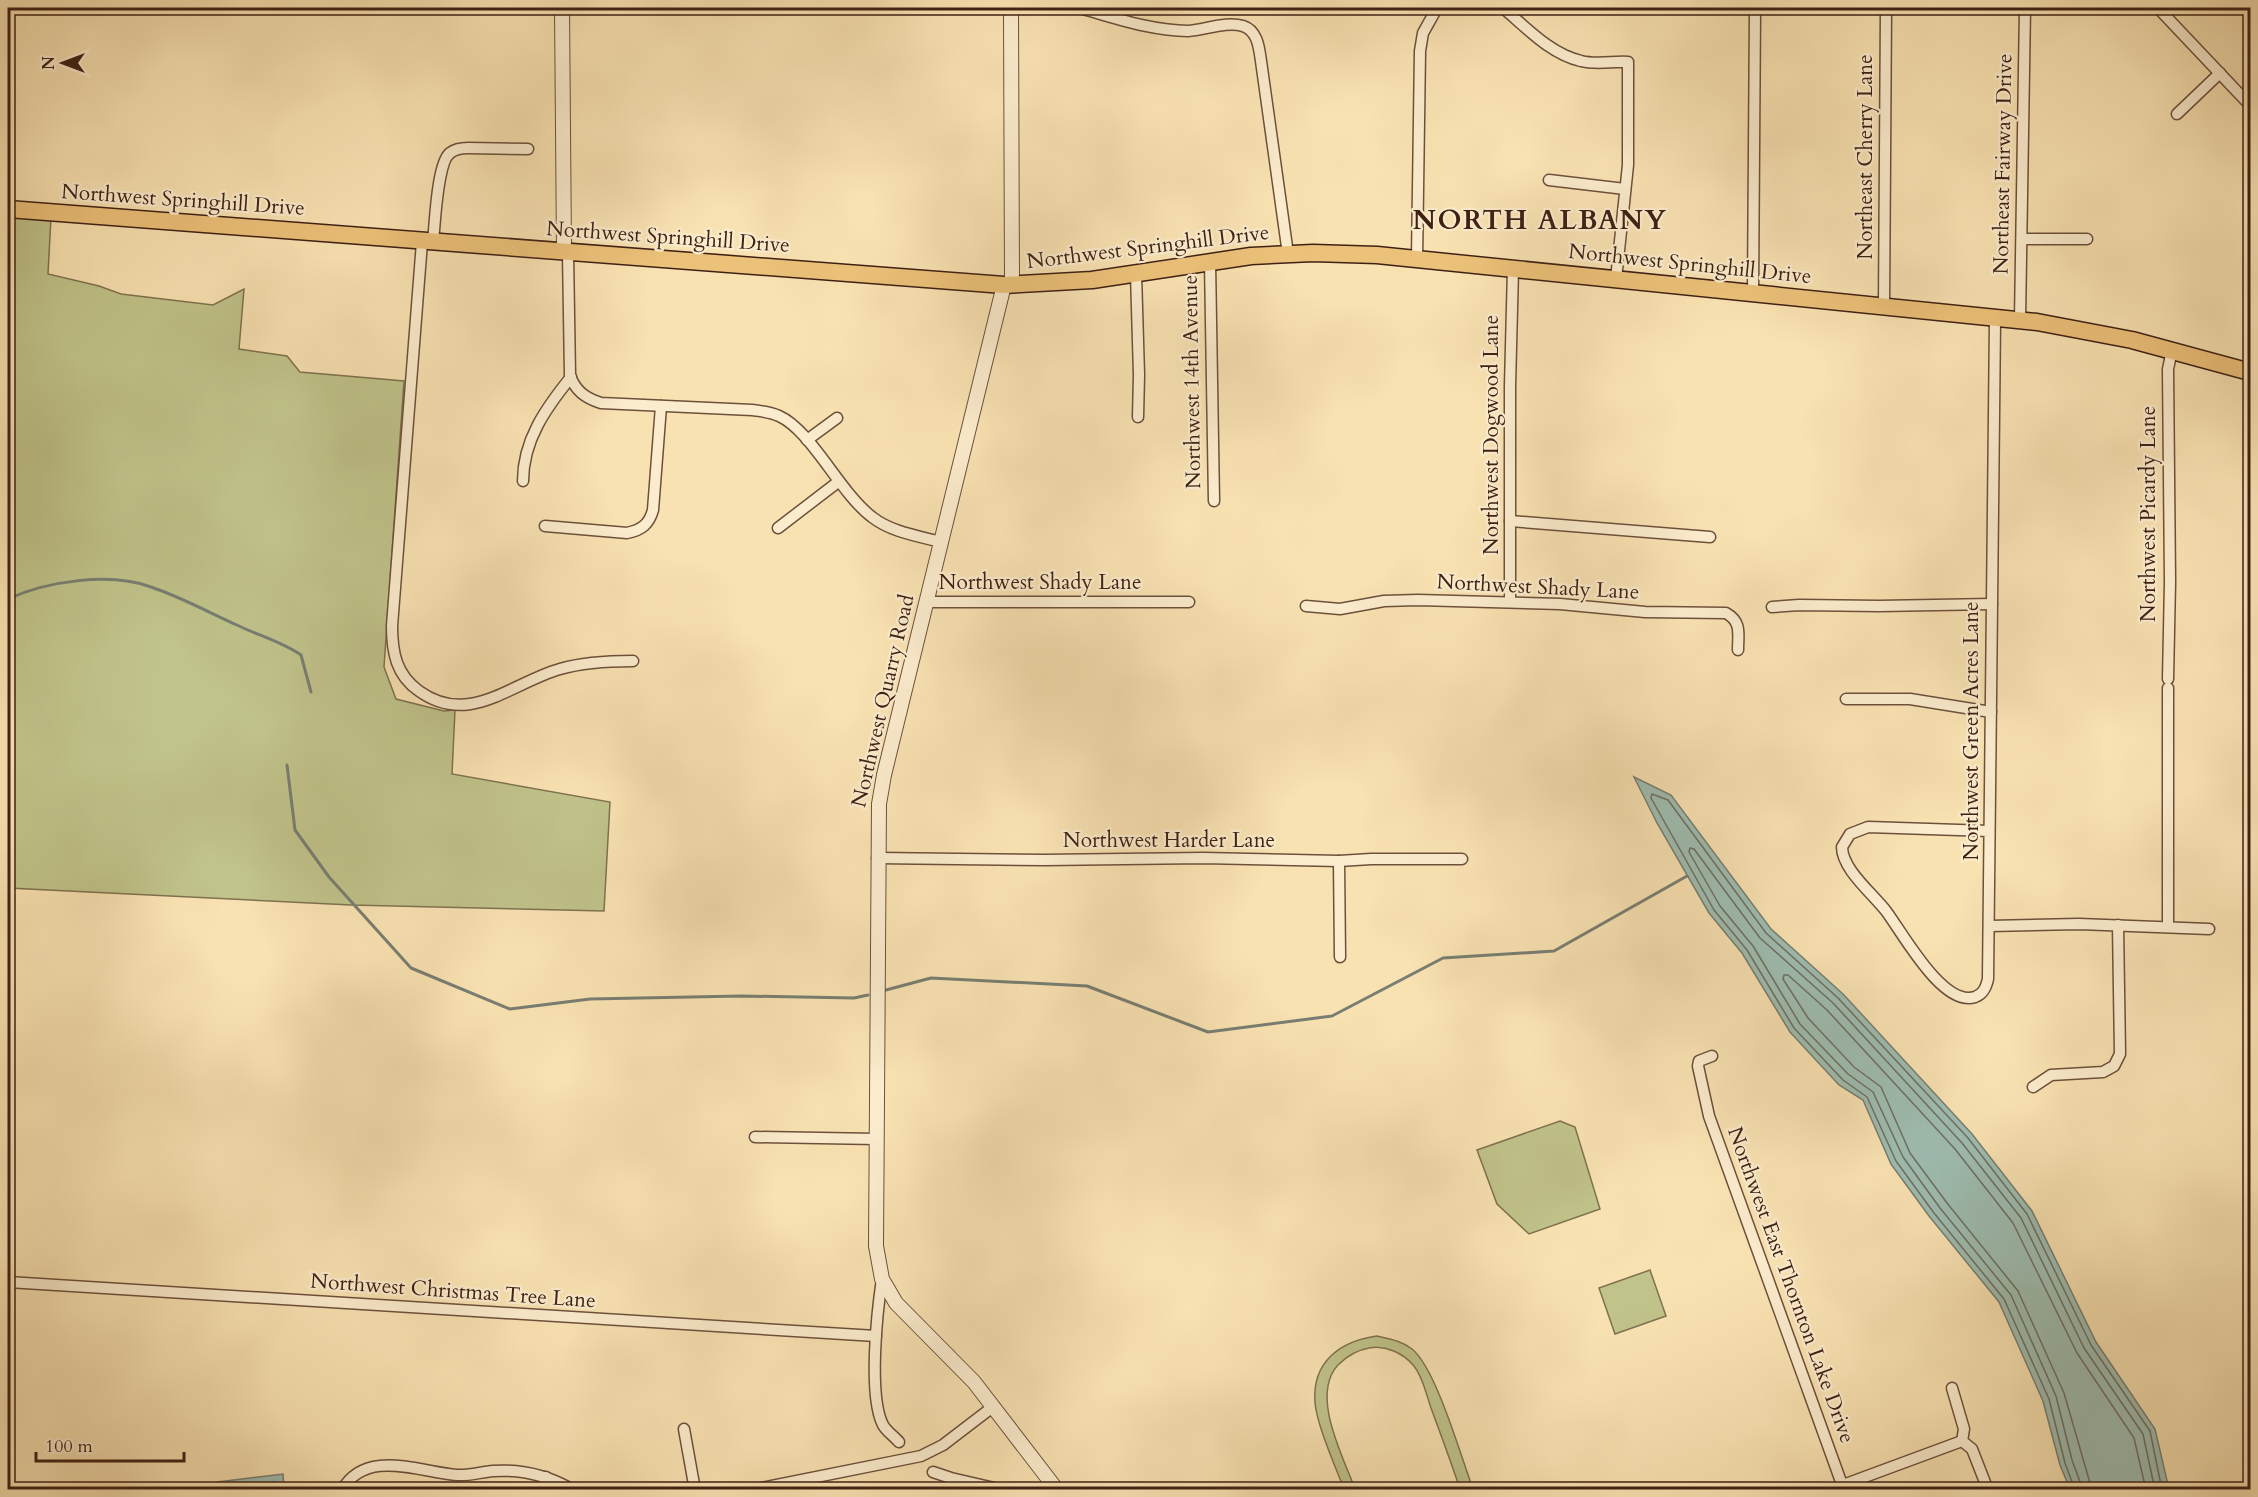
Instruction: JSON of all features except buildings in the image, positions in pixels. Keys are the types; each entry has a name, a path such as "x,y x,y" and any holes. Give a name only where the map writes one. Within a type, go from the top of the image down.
{"main road":[{"name":"Northwest Springhill Drive","path":"8,209 1008,285 1092,280 1210,262 1288,254 1354,254 2020,320 2080,329 2172,350 2250,372"}],"street":[{"path":"562,8 568,352 571,378 581,393 590,399 614,404 767,412 781,416 807,440 838,482 862,509 883,524 908,534 941,542"},
{"name":"Northwest Quarry Road","path":"899,1442 884,1426 878,1408 876,1336 882,1279 876,1246 877,819 884,775 926,602 1008,285 1011,8"},
{"path":"1079,8 1173,30 1188,31 1233,25 1243,26 1255,36 1262,61 1288,254"},
{"path":"1417,259 1420,51 1423,33 1437,8"},
{"path":"1503,8 1540,39 1568,57 1592,63 1628,62 1628,165 1616,279"},
{"path":"1753,293 1755,8"},
{"name":"Northeast Cherry Lane","path":"1884,306 1886,8"},
{"name":"Northeast Fairway Drive","path":"2020,320 2025,8"},
{"path":"2158,8 2246,100"},
{"path":"2177,114 2220,73"},
{"path":"528,149 459,148 448,154 441,166 428,242 404,473 392,641 397,664 413,687 438,702 454,705 468,705 496,697 528,680 562,668 598,662 633,661"},
{"path":"1549,180 1625,189"},
{"path":"2022,239 2087,239"},
{"name":"Northwest 14th Avenue","path":"1210,262 1214,501"},
{"name":"Northwest Dogwood Lane","path":"1510,602 1510,386 1514,269"},
{"path":"1136,274 1138,417"},
{"name":"Northwest Green Acres Lane","path":"1989,831 1868,827 1850,834 1842,847 1842,854 1850,868 1886,910 1934,977 1956,996 1971,998 1978,996 1986,987 1990,926 1995,317"},
{"name":"Northwest Picardy Lane","path":"2168,926 2170,582 2168,369 2172,350"},
{"path":"523,481 523,462 531,437 546,408 571,378"},
{"path":"544,526 627,533 638,531 645,526 653,510 661,406"},
{"path":"807,440 837,418"},
{"path":"778,528 838,482"},
{"path":"1510,521 1710,537"},
{"name":"Northwest Shady Lane","path":"1306,606 1340,609 1384,601 1418,600 1510,602 1646,612 1726,614 1736,620 1739,626 1738,650"},
{"name":"Northwest Shady Lane","path":"926,602 1189,602"},
{"path":"1772,608 1799,605 1992,604"},
{"path":"1846,699 1910,699 1991,712"},
{"name":"Northwest Harder Lane","path":"877,858 1339,861 1462,859"},
{"path":"1339,861 1340,957"},
{"path":"2033,1088 2042,1079 2051,1075 2103,1072 2111,1068 2118,1059 2121,1033 2118,925"},
{"path":"1990,926 2118,925 2209,929"},
{"name":"Northwest East Thornton Lake Drive","path":"1712,1056 1700,1061 1698,1066 1702,1093 1843,1487"},
{"path":"755,1137 877,1139"},
{"name":"Northwest Quarry Road","path":"882,1279 903,1313 960,1368 994,1406 1057,1490"},
{"name":"Northwest Christmas Tree Lane","path":"8,1282 876,1336"},
{"path":"1952,1388 1964,1428 1962,1442"},
{"path":"751,1490 921,1456 943,1445 994,1406"},
{"path":"684,1429 695,1490"},
{"path":"1843,1487 1962,1442"},
{"path":"1962,1442 1972,1449 1988,1490"},
{"path":"342,1490 357,1473 381,1465 456,1475 504,1471 546,1477 573,1490"},
{"path":"933,1472 1003,1490"},
{"path":"543,1490 546,1477"}],"green space":[{"path":"8,213 51,217 48,274 99,286 121,294 213,305 244,289 239,349 287,356 300,372 404,381 384,667 396,699 444,711 455,710 452,774 610,802 604,911 351,905 8,888"},
{"path":"1560,1121 1575,1127 1600,1209 1529,1234 1497,1204 1477,1150"},
{"path":"1650,1270 1666,1316 1615,1334 1599,1288"},
{"path":"1377,1336 1404,1344 1421,1359 1439,1393 1473,1489 1460,1489 1417,1370 1410,1361 1399,1354 1375,1347 1360,1350 1349,1356 1338,1365 1330,1378 1327,1392 1328,1409 1337,1443 1355,1489 1344,1489 1319,1422 1315,1388 1318,1375 1331,1356 1352,1343"}],"water":[{"path":"1634,777 1671,795 1771,929 1843,994 1972,1134 2032,1211 2096,1342 2155,1429 2169,1489 2070,1489 2060,1465 2043,1401 1999,1302 1929,1216 1891,1164 1863,1100 1839,1085 1790,1032 1742,953 1709,913 1657,823"},
{"path":"283,1474 284,1489 205,1489 217,1482"}],"waterway":[{"path":"8,599 60,583 98,579 135,582 184,600 294,650 301,655 311,692"},
{"path":"287,765 295,830 329,877 411,968 510,1009 590,999 741,996 854,998 868,995"},
{"path":"886,990 931,978 1087,986 1208,1032 1332,1016 1443,958 1554,951 1687,876"}],"district":[{"name":"NORTH ALBANY","path":"1540,220"}]}
